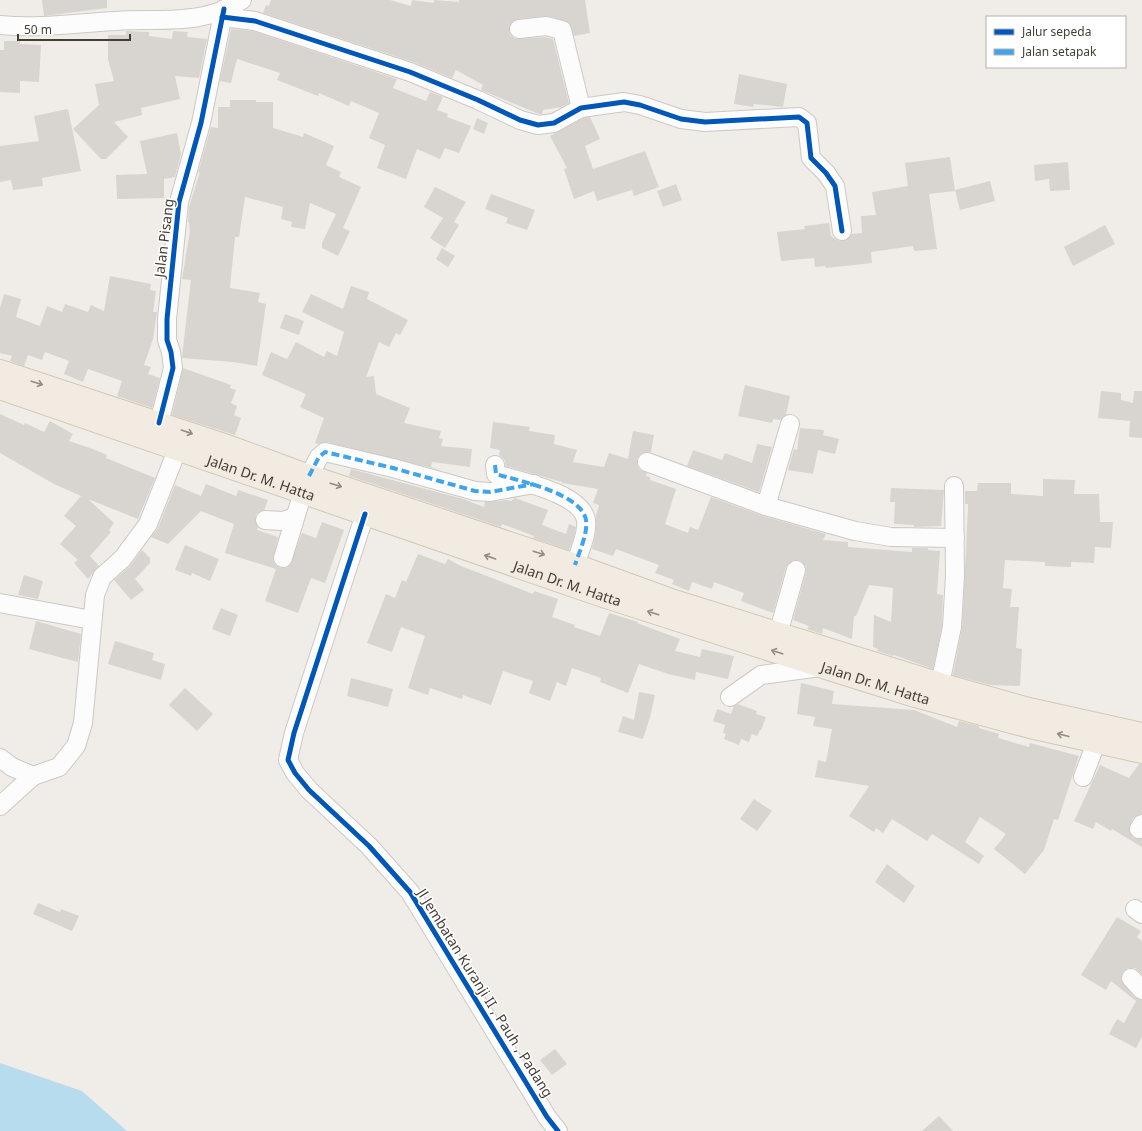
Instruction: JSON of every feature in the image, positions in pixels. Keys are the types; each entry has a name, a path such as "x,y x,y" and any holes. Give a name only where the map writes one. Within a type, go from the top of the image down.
{"main road":[{"name":"Jalan Dr. M. Hatta","path":"0,371 159,423 306,484 365,514 600,595 823,667 915,696 1101,737 1142,734"},
{"name":"Jalan Dr. M. Hatta","path":"0,388 178,448 306,484 576,565 674,601 940,684 1029,709 1142,752"}],"street":[{"path":"0,25 53,25 198,17 223,13 242,0"},
{"path":"223,13 270,26 410,72 478,100 520,120 538,124 554,124 581,108 624,102 640,105 681,119 705,122 799,117 807,123 811,158 826,173 835,186 842,231"},
{"name":"Jalan Pisang","path":"159,423 173,368 171,352 167,340 167,319 179,202 201,123 223,13"},
{"path":"519,29 546,26 562,30 581,108"},
{"path":"766,506 790,424"},
{"path":"0,806 33,776 59,767 76,746 83,723 95,595 102,576 123,558 144,531 157,504 178,448"},
{"path":"283,558 306,484 319,457 325,452 393,468 476,491 490,492 534,484"},
{"path":"647,462 766,506 855,531 891,537 955,538"},
{"path":"495,465 496,474 534,484 565,498 578,507 584,514 586,521 585,532 576,565"},
{"path":"940,684 952,627 955,538 954,486"},
{"name":"Jl Jembatan Kuranji II , Pauh , Padang","path":"365,514 294,732 288,760 295,773 309,790 369,846 410,892 546,1116 558,1131"},
{"path":"265,520 283,521 295,517"},
{"path":"778,634 796,570"},
{"path":"0,604 92,620"},
{"path":"730,697 762,675 823,667"},
{"path":"1083,776 1101,737"},
{"path":"0,758 23,773 33,776"}],"water":[{"path":"0,1063 82,1091 127,1131 0,1131"}],"building":[{"path":"42,0 107,0 107,8 44,16"},
{"path":"271,0 390,0 411,6 412,0 434,3 434,0 459,2 459,0 585,0 590,33 574,36 569,22 548,16 518,19 510,24 510,35 515,39 545,37 553,39 569,103 561,107 543,110 542,114 539,114 481,90 483,85 456,70 452,78 413,62 263,13 266,5 269,6"},
{"path":"231,29 253,31 397,79 393,88 426,101 430,92 443,97 437,110 448,114 447,117 471,126 459,153 445,148 440,159 417,149 406,179 377,168 385,145 369,138 379,113 351,101 349,106 319,93 318,96 277,80 280,73 237,59 231,83 220,81"},
{"path":"126,31 149,32 149,36 172,39 173,31 188,32 187,37 207,39 199,78 175,76 180,99 141,108 142,115 114,122 128,137 106,159 101,159 73,129 99,105 95,84 114,81 108,59 108,35 126,35"},
{"path":"4,41 20,41 20,44 41,45 39,82 20,81 20,93 0,92 0,50 4,50"},
{"path":"739,74 787,84 783,107 754,104 753,107 734,104"},
{"path":"230,100 256,100 256,102 273,102 273,128 303,137 304,133 334,146 326,165 341,172 339,177 361,187 343,228 350,231 338,256 322,248 322,243 336,214 310,203 305,229 291,227 292,222 281,219 283,207 245,197 239,237 235,237 230,288 260,293 258,302 266,304 257,366 233,362 182,358 191,280 182,279 190,231 188,222 189,207 200,172 198,173 211,127 218,128 218,107 230,107"},
{"path":"68,109 81,171 42,178 43,186 13,190 11,180 0,182 0,146 39,141 34,116"},
{"path":"590,117 600,139 585,146 593,169 645,151 659,187 634,196 632,190 597,201 594,191 574,199 564,169 567,168 550,136 584,118"},
{"path":"477,118 488,123 484,134 473,129"},
{"path":"177,133 181,154 175,177 164,179 164,198 117,199 116,175 147,174 140,141"},
{"path":"950,157 955,191 929,194 937,249 914,251 913,246 871,252 872,263 826,268 825,266 815,267 814,258 781,261 777,232 805,229 804,226 829,223 831,236 839,241 844,241 852,234 862,233 861,216 876,215 872,192 908,186 905,163"},
{"path":"1068,162 1070,190 1050,191 1049,179 1035,181 1034,165"},
{"path":"990,181 995,201 960,210 955,190"},
{"path":"676,184 682,200 663,207 657,191"},
{"path":"435,187 466,202 454,222 459,225 445,248 430,238 443,218 424,207"},
{"path":"491,194 535,210 527,230 506,223 508,218 485,209"},
{"path":"1105,225 1115,244 1073,266 1064,247"},
{"path":"442,248 455,256 448,267 436,259"},
{"path":"110,276 151,284 150,290 156,291 153,312 157,312 153,339 144,365 151,367 148,374 160,378 152,408 117,396 122,381 88,369 83,382 64,374 69,361 45,352 42,360 28,355 24,366 10,361 12,356 0,353 0,308 4,294 21,299 16,317 40,326 47,306 62,312 65,304 88,312 91,305 104,311"},
{"path":"351,286 369,292 367,299 408,320 400,335 396,333 389,347 379,342 366,377 374,376 376,394 410,408 404,423 441,431 439,438 443,439 441,446 472,449 470,467 432,462 431,467 444,471 327,442 318,444 315,443 324,418 300,407 306,394 262,375 271,352 287,359 296,342 324,357 327,351 337,356 344,332 302,312 311,294 343,309"},
{"path":"285,314 304,321 299,335 280,328"},
{"path":"183,368 231,385 230,388 236,390 231,403 237,406 234,415 241,418 235,435 172,415"},
{"path":"745,385 790,396 786,415 780,420 773,419 772,423 738,416"},
{"path":"1101,391 1121,393 1121,400 1133,403 1134,391 1142,391 1142,438 1129,437 1130,421 1098,418"},
{"path":"0,414 44,432 50,421 73,434 69,441 107,455 106,458 155,478 138,519 88,499 114,523 109,530 111,532 90,556 99,566 88,579 74,563 78,560 60,544 76,526 64,516 81,496 54,484 0,453"},
{"path":"493,422 530,427 529,431 555,435 554,444 577,450 573,462 604,467 609,453 628,459 633,431 654,435 651,452 641,454 637,459 637,464 639,469 647,473 646,476 650,477 650,480 676,489 665,524 688,533 690,527 698,530 711,497 763,516 826,534 823,540 848,542 848,547 912,552 912,548 928,548 928,550 940,551 937,594 943,595 942,626 933,669 894,655 893,656 877,651 878,649 873,647 874,615 891,622 893,588 869,585 856,616 854,616 852,639 823,628 822,634 807,629 809,626 793,620 806,572 806,567 799,560 793,560 786,567 773,613 741,601 744,593 714,582 712,589 692,582 689,591 672,584 674,580 655,573 659,565 616,549 613,556 592,549 596,532 596,516 599,505 593,503 598,489 562,483 506,466 504,459 499,455 500,450 490,448"},
{"path":"800,428 824,430 823,435 839,439 835,454 818,450 813,474 788,470 794,449 797,450"},
{"path":"757,444 772,447 759,492 687,466 693,450 722,460 725,453 752,463"},
{"path":"351,469 463,499 484,507 485,502 511,501 515,498 548,510 542,525 566,534 569,524 576,527 573,540 569,550 533,538 534,536 502,524 501,527 349,476"},
{"path":"1043,479 1075,480 1074,494 1099,494 1100,522 1113,522 1111,548 1095,547 1094,563 1071,562 1071,567 1045,566 1045,562 1005,560 1003,588 1012,589 1010,607 1019,607 1016,648 1022,649 1020,686 990,685 953,675 962,628 968,509 968,504 965,504 965,491 977,491 978,483 1011,483 1011,494 1043,496"},
{"path":"206,484 236,496 238,490 268,500 264,510 256,514 255,520 258,527 257,530 278,537 273,560 275,565 280,568 286,568 290,565 302,533 316,538 322,522 344,530 325,583 311,578 298,613 265,601 276,569 225,553 234,524 201,511 168,544 151,537 158,528 175,485 201,496"},
{"path":"891,488 944,490 941,526 914,527 914,525 894,524 895,502 890,502"},
{"path":"185,545 219,559 210,581 192,573 191,576 175,570"},
{"path":"142,550 150,558 150,563 135,579 144,590 131,600 114,580 130,566"},
{"path":"418,554 445,564 448,559 461,566 533,594 534,591 558,599 552,617 575,625 574,627 600,636 609,613 638,622 637,623 680,639 675,651 700,657 702,649 734,656 728,679 696,672 695,680 668,674 639,664 628,693 600,682 601,678 572,668 566,686 557,682 550,701 529,693 533,681 503,671 491,705 463,695 462,699 430,688 428,695 408,688 425,636 401,627 392,652 367,643 386,594 395,598 402,580 406,582"},
{"path":"24,575 43,581 38,599 18,595"},
{"path":"221,608 238,615 230,636 212,629"},
{"path":"36,621 81,634 78,662 29,649"},
{"path":"115,641 154,653 152,660 165,664 161,680 108,664"},
{"path":"351,678 393,689 388,707 347,696"},
{"path":"801,683 834,691 832,704 914,710 957,727 959,721 979,726 979,728 999,734 998,738 1029,747 1030,743 1079,756 1058,820 1054,819 1044,850 1025,874 994,849 1006,834 980,817 965,842 984,856 979,864 932,834 927,841 892,819 883,833 876,828 874,832 849,816 869,786 815,777 818,760 826,762 832,729 813,726 815,717 797,714"},
{"path":"185,688 213,714 197,731 169,705"},
{"path":"639,692 655,695 643,739 618,732 623,716 634,720"},
{"path":"738,704 757,711 756,714 766,717 757,736 752,734 749,742 741,739 739,745 724,739 726,734 723,733 725,725 713,721 717,709 731,714 734,706"},
{"path":"1139,764 1142,764 1142,814 1133,818 1129,829 1133,838 1142,839 1142,847 1112,829 1111,831 1096,822 1093,829 1074,821 1100,765 1129,778"},
{"path":"754,799 772,811 757,831 740,819"},
{"path":"887,864 915,886 904,903 875,882"},
{"path":"38,903 60,912 61,909 79,916 72,931 33,914"},
{"path":"1117,917 1141,931 1137,937 1142,941 1142,974 1135,968 1128,968 1124,971 1121,980 1134,997 1142,1000 1142,1037 1136,1048 1109,1034 1117,1019 1124,1023 1136,1001 1111,981 1106,990 1081,975"},
{"path":"555,1049 567,1064 552,1075 540,1060"},
{"path":"939,1116 953,1131 922,1131"}],"marked path":[{"path":"309,476 319,457 325,452 393,468 475,491 490,492 534,484"},
{"path":"495,465 496,474 561,495 573,502 582,511 586,520 586,531 575,565"}],"cycle path":[{"path":"159,423 173,368 171,352 167,340 167,319 179,202 201,123 224,9"},
{"path":"222,17 255,21 410,72 478,100 520,120 538,125 554,123 581,108 624,102 640,105 681,119 705,122 799,117 807,123 811,158 826,173 835,186 842,231"},
{"path":"365,514 294,733 288,760 295,773 309,790 369,846 410,892 547,1117 558,1131"}]}
